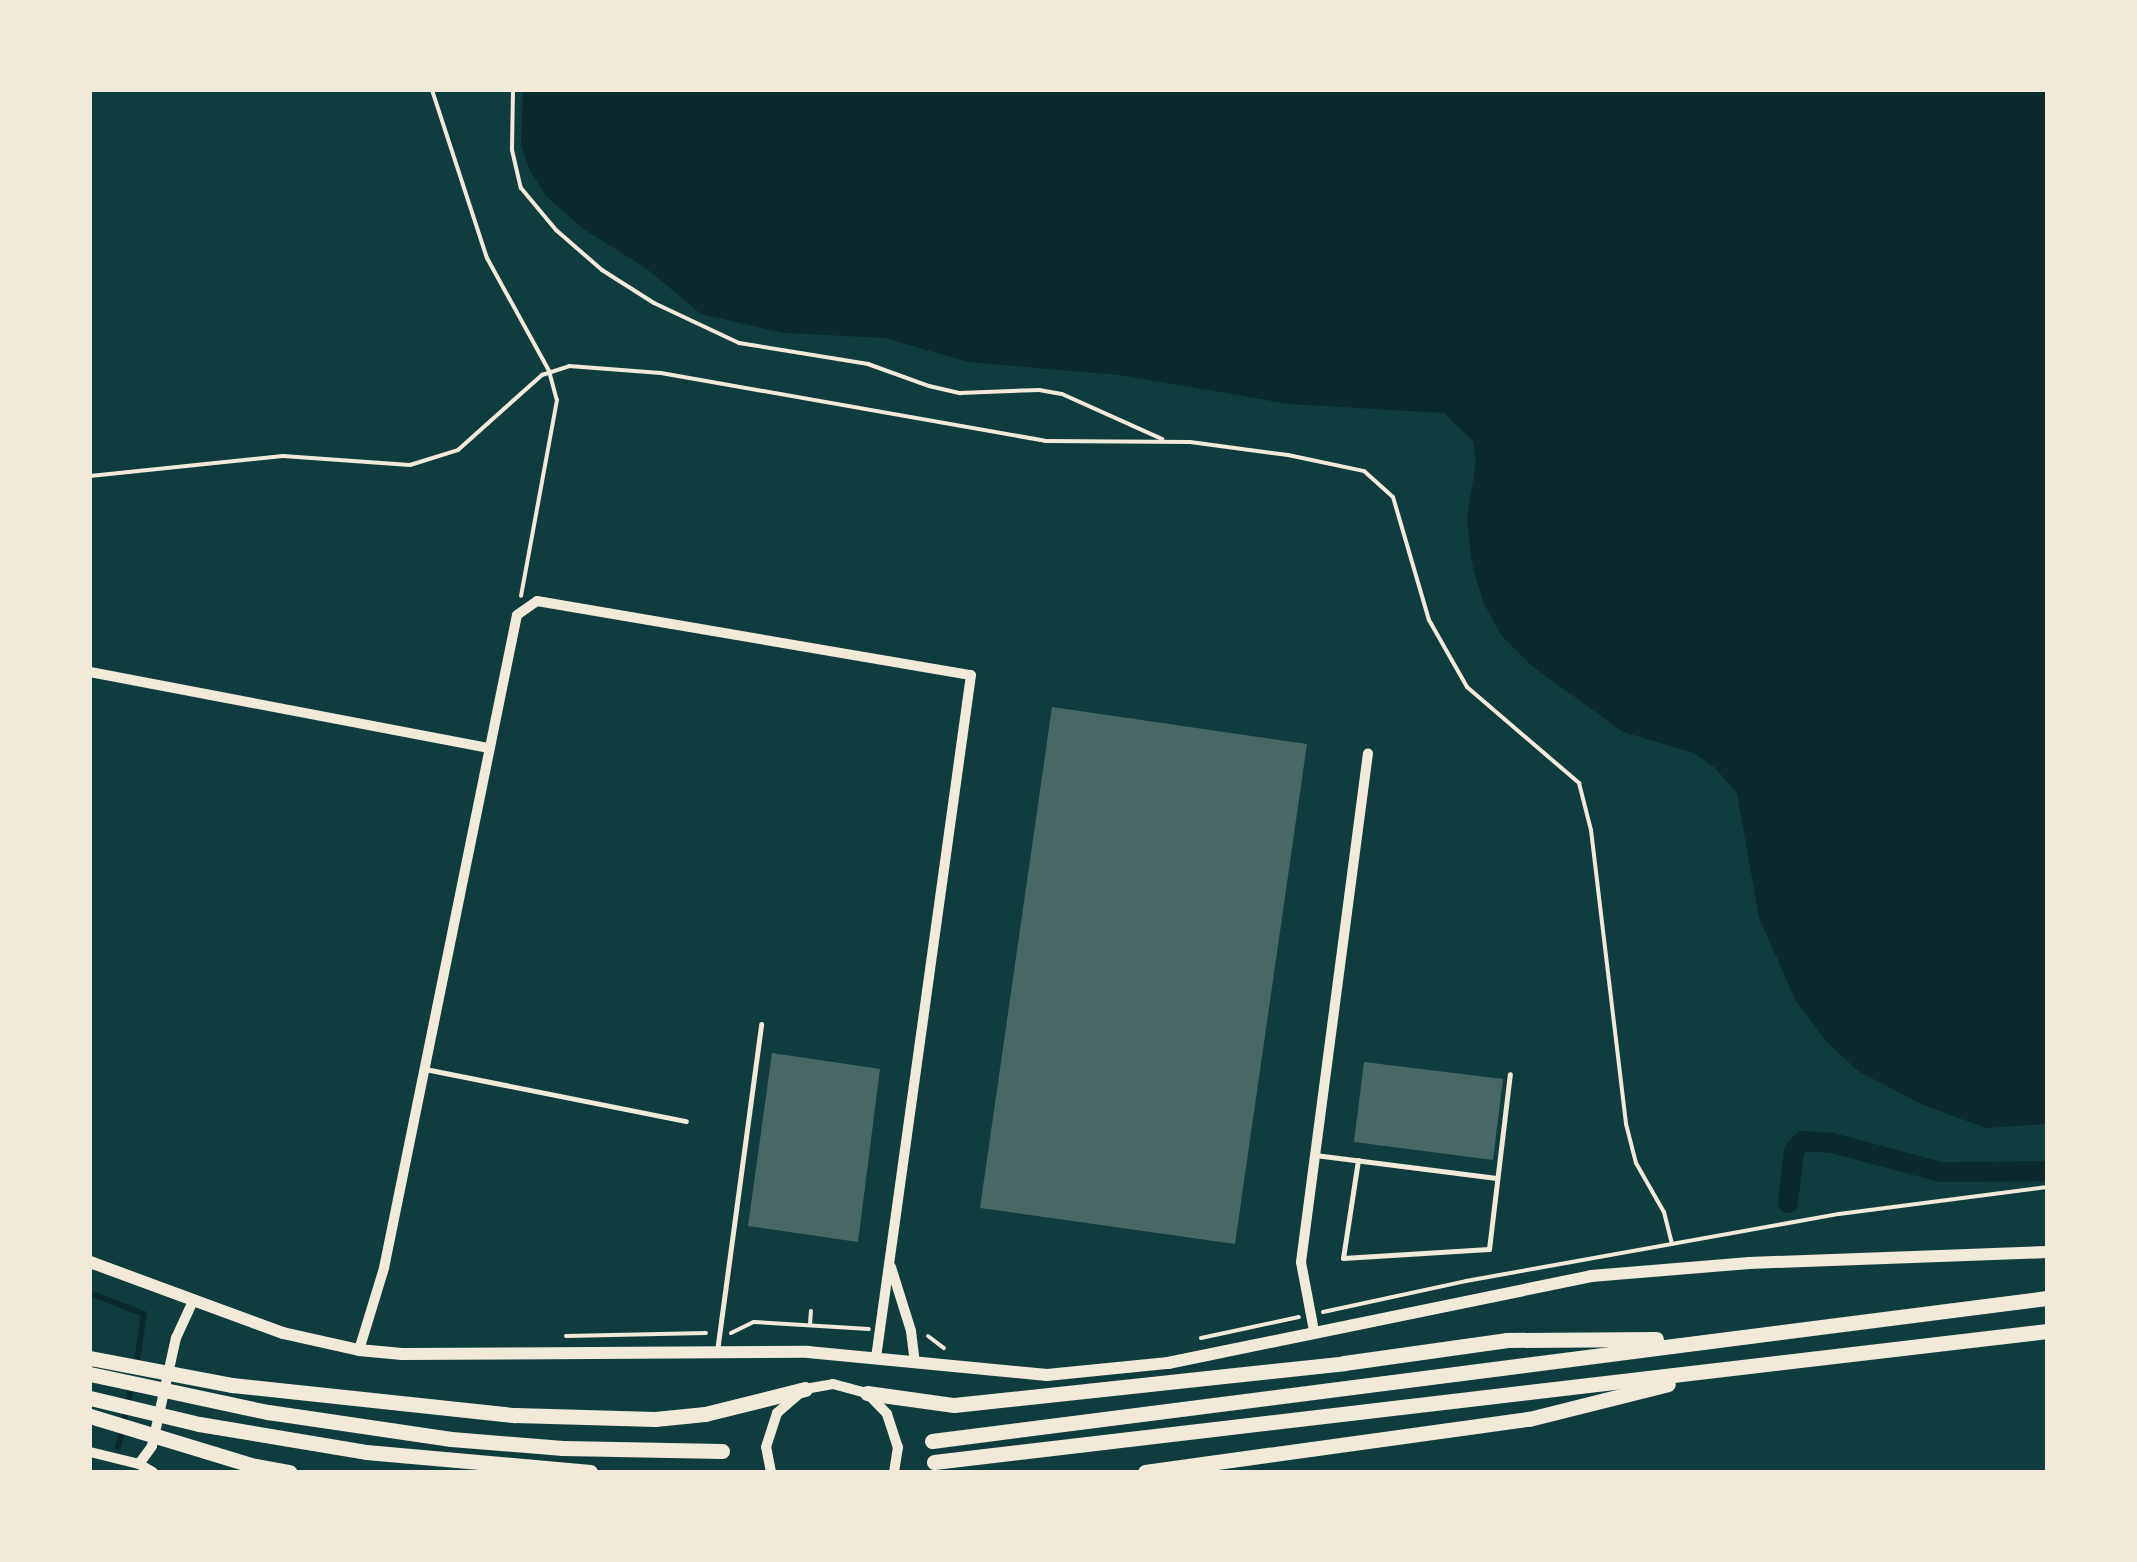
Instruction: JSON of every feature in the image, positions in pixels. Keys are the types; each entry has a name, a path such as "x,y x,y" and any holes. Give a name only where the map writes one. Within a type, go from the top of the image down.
{"highway":[{"path":"932,1440 2047,1298"},
{"path":"934,1462 2047,1331"},
{"path":"867,1394 954,1405 1344,1363 1507,1340 1720,1338"},
{"path":"90,1358 232,1385 515,1415 655,1419 705,1414 805,1389"},
{"path":"1145,1472 1529,1419 1724,1370"},
{"path":"90,1374 268,1412 451,1439 563,1448 722,1451"},
{"path":"90,1398 199,1424 366,1452 590,1472"},
{"path":"90,1416 289,1472"}],"street":[{"path":"359,1350 384,1268 517,615 537,602 970,674 876,1358"},
{"path":"90,672 488,748"},
{"path":"1314,1331 1301,1262 1368,752"},
{"path":"90,1262 303,1339 359,1350 437,1354 717,1350 876,1358 990,1372 1071,1374 1168,1363 1591,1276 1749,1263 2047,1252"},
{"path":"890,1263 912,1334 915,1363"},
{"path":"139,1464 152,1446 172,1357 193,1301"},
{"path":"770,1472 766,1447 777,1413 805,1389 833,1384 867,1394 887,1414 898,1446 894,1472"},
{"path":"90,1452 139,1464 153,1472"}],"lane":[{"path":"717,1350 762,1024"},
{"path":"425,1069 686,1121"},
{"path":"1358,1160 1343,1258 1489,1249 1510,1074"},
{"path":"1315,1155 1497,1178"}],"path":[{"path":"432,90 487,258 549,371 557,412 517,615"},
{"path":"513,90 512,150 521,188 556,230 602,270 654,303 738,343 868,364 944,390 1062,394 1166,440"},
{"path":"90,476 284,456 410,465 458,450 549,371 588,366 662,374 1044,441 1166,440 1328,462 1364,471 1393,497 1429,620 1467,686 1579,783 1591,830 1626,1124 1636,1163 1664,1212 1672,1244"},
{"path":"1201,1338 1839,1214 2047,1188"},
{"path":"810,1324 811,1312"},
{"path":"548,1336 719,1333 754,1322 880,1330"},
{"path":"912,1334 930,1336 946,1350 958,1351"}],"water":[{"path":"523,90 2047,90 2047,1124 1986,1128 1923,1105 1858,1071 1826,1041 1796,1001 1759,918 1737,793 1715,768 1694,753 1623,732 1532,666 1501,635 1483,602 1471,560 1467,517 1476,462 1473,441 1444,413 1289,404 1119,375 968,362 885,338 784,333 701,314 647,269 582,228 546,196 530,171 521,144"}],"building":[{"path":"1052,707 1307,744 1235,1244 980,1208"},
{"path":"772,1053 880,1069 858,1242 748,1226"},
{"path":"1364,1062 1503,1079 1493,1160 1354,1142"}],"waterway":[{"path":"1788,1203 1794,1150 1803,1141 1832,1143 1941,1172 2047,1171"},
{"path":"90,1293 144,1314 136,1367"},
{"path":"118,1447 132,1384"}]}
